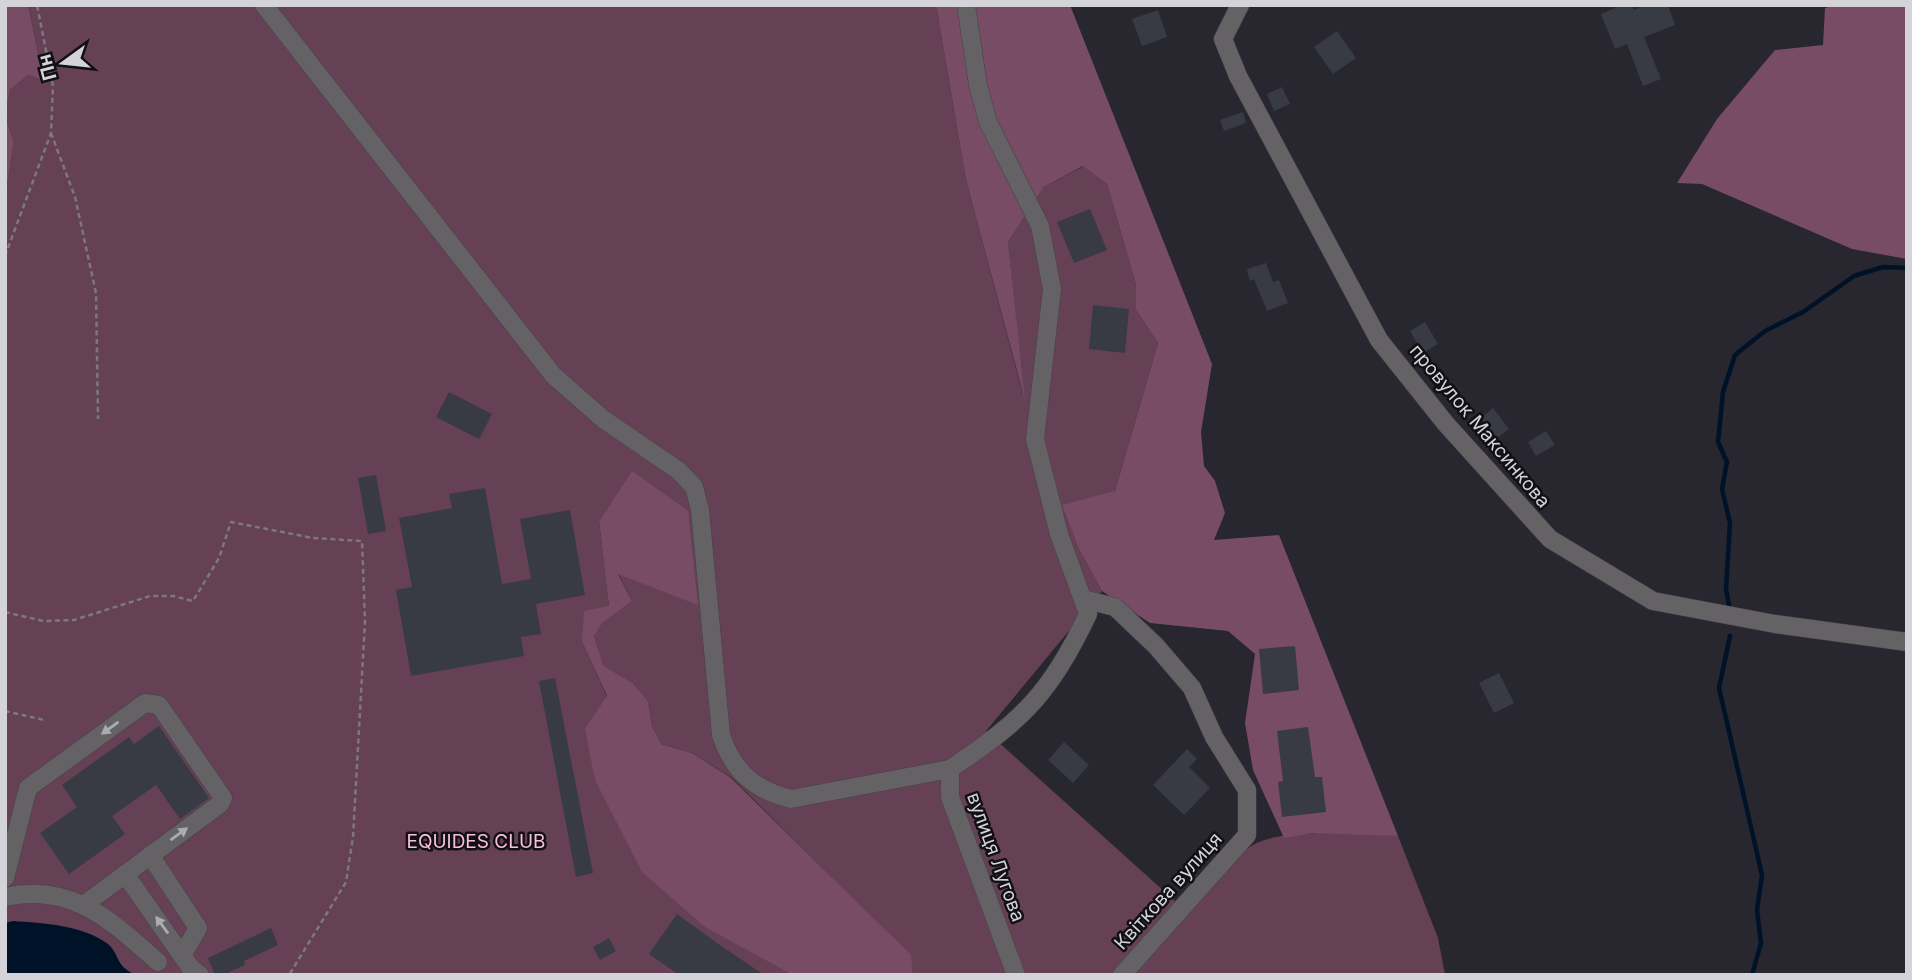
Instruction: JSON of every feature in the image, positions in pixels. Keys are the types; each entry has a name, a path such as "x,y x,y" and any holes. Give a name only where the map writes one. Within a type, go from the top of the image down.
{"street":[{"path":"264,5 553,375 577,399 679,471 694,487 700,510 721,735 728,755 740,774 768,793 791,799 950,769 1003,733 1034,703 1069,654 1087,614 1059,534 1035,439 1052,289 1040,226 988,122 978,85 966,5"},
{"name":"провулок Максинкова","path":"1240,5 1223,39 1238,76 1379,340 1446,424 1549,540 1653,601 1775,624 1907,642"},
{"name":"Квіткова вулиця","path":"1083,599 1115,607 1156,646 1192,688 1214,737 1247,790 1247,835 1122,975"},
{"path":"5,878 28,788 145,703 152,702 159,705 223,798 220,804 85,904"},
{"name":"вулиця Лугова","path":"950,769 950,797 1016,975"},
{"path":"150,855 198,928 183,954"},
{"path":"125,874 190,967 200,975"},
{"path":"5,897 24,893 85,904 106,918 158,962"}],"path":[{"path":"5,256 51,133 53,86 37,5"},
{"path":"51,133 75,197 96,293 98,419"},
{"path":"5,612 43,621 74,620 150,596 173,596 193,601 219,558 231,522 313,538 362,541 365,621 353,837 346,882 289,975"},
{"path":"5,711 44,720"}],"green space":[{"name":"EQUIDES CLUB","path":"28,5 936,5 966,180 1023,395 1008,242 1044,187 1084,166 1107,184 1136,285 1136,310 1158,343 1115,491 1080,551 1102,591 986,731 1185,910 1237,856 1247,848 1270,838 1326,833 1398,836 1438,938 1445,975 913,975 910,955 731,777 692,753 661,744 652,726 648,701 633,683 604,666 594,636 601,623 632,601 618,573 698,604 599,522 609,606 582,642 607,697 585,728 793,975 5,975 5,199 14,141 5,117 10,90 28,75 44,79"}],"shaded area":[{"path":"5,5 28,5 44,80 28,75 10,90 5,117"},
{"path":"936,5 1070,5 1212,364 1201,432 1204,466 1215,481 1225,513 1214,540 1279,535 1398,836 1312,833 1284,838 1253,770 1245,723 1255,654 1228,631 1150,623 1102,591 1080,551 1062,505 1115,491 1158,343 1136,310 1136,285 1107,184 1083,166 1044,187 1008,242 1025,401 966,180"},
{"path":"1837,5 1907,5 1907,259 1852,249 1702,184 1677,183 1717,119 1775,50 1823,45 1825,8"},
{"path":"5,117 14,141 5,199"},
{"path":"632,471 688,511 698,605 618,574 632,601 602,623 594,636 604,666 633,683 648,701 652,726 661,744 692,753 730,777 911,955 913,975 793,975 705,927 642,872 595,780 585,728 607,696 582,642 584,611 609,606 599,522"}],"water":[{"path":"13,921 62,926 87,933 108,944 124,968 136,975 5,975 5,923"}],"building":[{"path":"1622,5 1632,5 1634,10 1646,5 1668,5 1675,25 1644,37 1661,79 1643,86 1627,44 1615,49 1601,14"},
{"path":"1158,10 1167,37 1142,46 1132,19"},
{"path":"1337,31 1356,58 1333,74 1314,47"},
{"path":"1282,87 1290,104 1274,111 1267,94"},
{"path":"1243,112 1246,123 1224,131 1220,120"},
{"path":"1090,209 1107,250 1074,263 1057,222"},
{"path":"1266,263 1273,282 1279,280 1288,303 1267,311 1254,279 1250,281 1247,269"},
{"path":"1093,305 1129,309 1125,353 1089,349"},
{"path":"1425,322 1438,344 1423,353 1410,331"},
{"path":"449,392 492,414 479,439 436,417"},
{"path":"1493,408 1509,429 1497,438 1481,418"},
{"path":"1546,431 1555,445 1536,456 1528,442"},
{"path":"376,475 386,531 368,534 358,478"},
{"path":"485,488 502,584 531,579 520,519 570,510 585,595 536,604 541,634 521,637 524,656 411,676 396,590 412,587 399,518 452,508 449,494"},
{"path":"1295,646 1299,690 1263,694 1259,649"},
{"path":"1499,673 1514,703 1494,713 1479,683"},
{"path":"555,678 593,873 576,877 539,681"},
{"path":"159,726 209,798 180,819 156,785 112,816 125,834 69,874 40,833 77,807 62,785 129,737 134,744"},
{"path":"1308,727 1315,777 1322,777 1326,812 1282,817 1278,782 1283,781 1277,731"},
{"path":"1064,742 1089,765 1073,783 1048,760"},
{"path":"1187,749 1197,759 1189,767 1210,788 1184,815 1153,785"},
{"path":"677,914 764,975 679,975 649,954"},
{"path":"271,928 278,945 244,961 245,965 223,975 215,975 208,958"},
{"path":"609,938 616,951 600,960 593,947"}],"waterway":[{"path":"1730,611 1726,589 1730,523 1722,489 1727,462 1718,442 1723,392 1735,355 1765,331 1803,312 1854,276 1883,267 1907,268"},
{"path":"1730,636 1719,688 1762,875 1757,910 1761,943 1752,975"}]}
